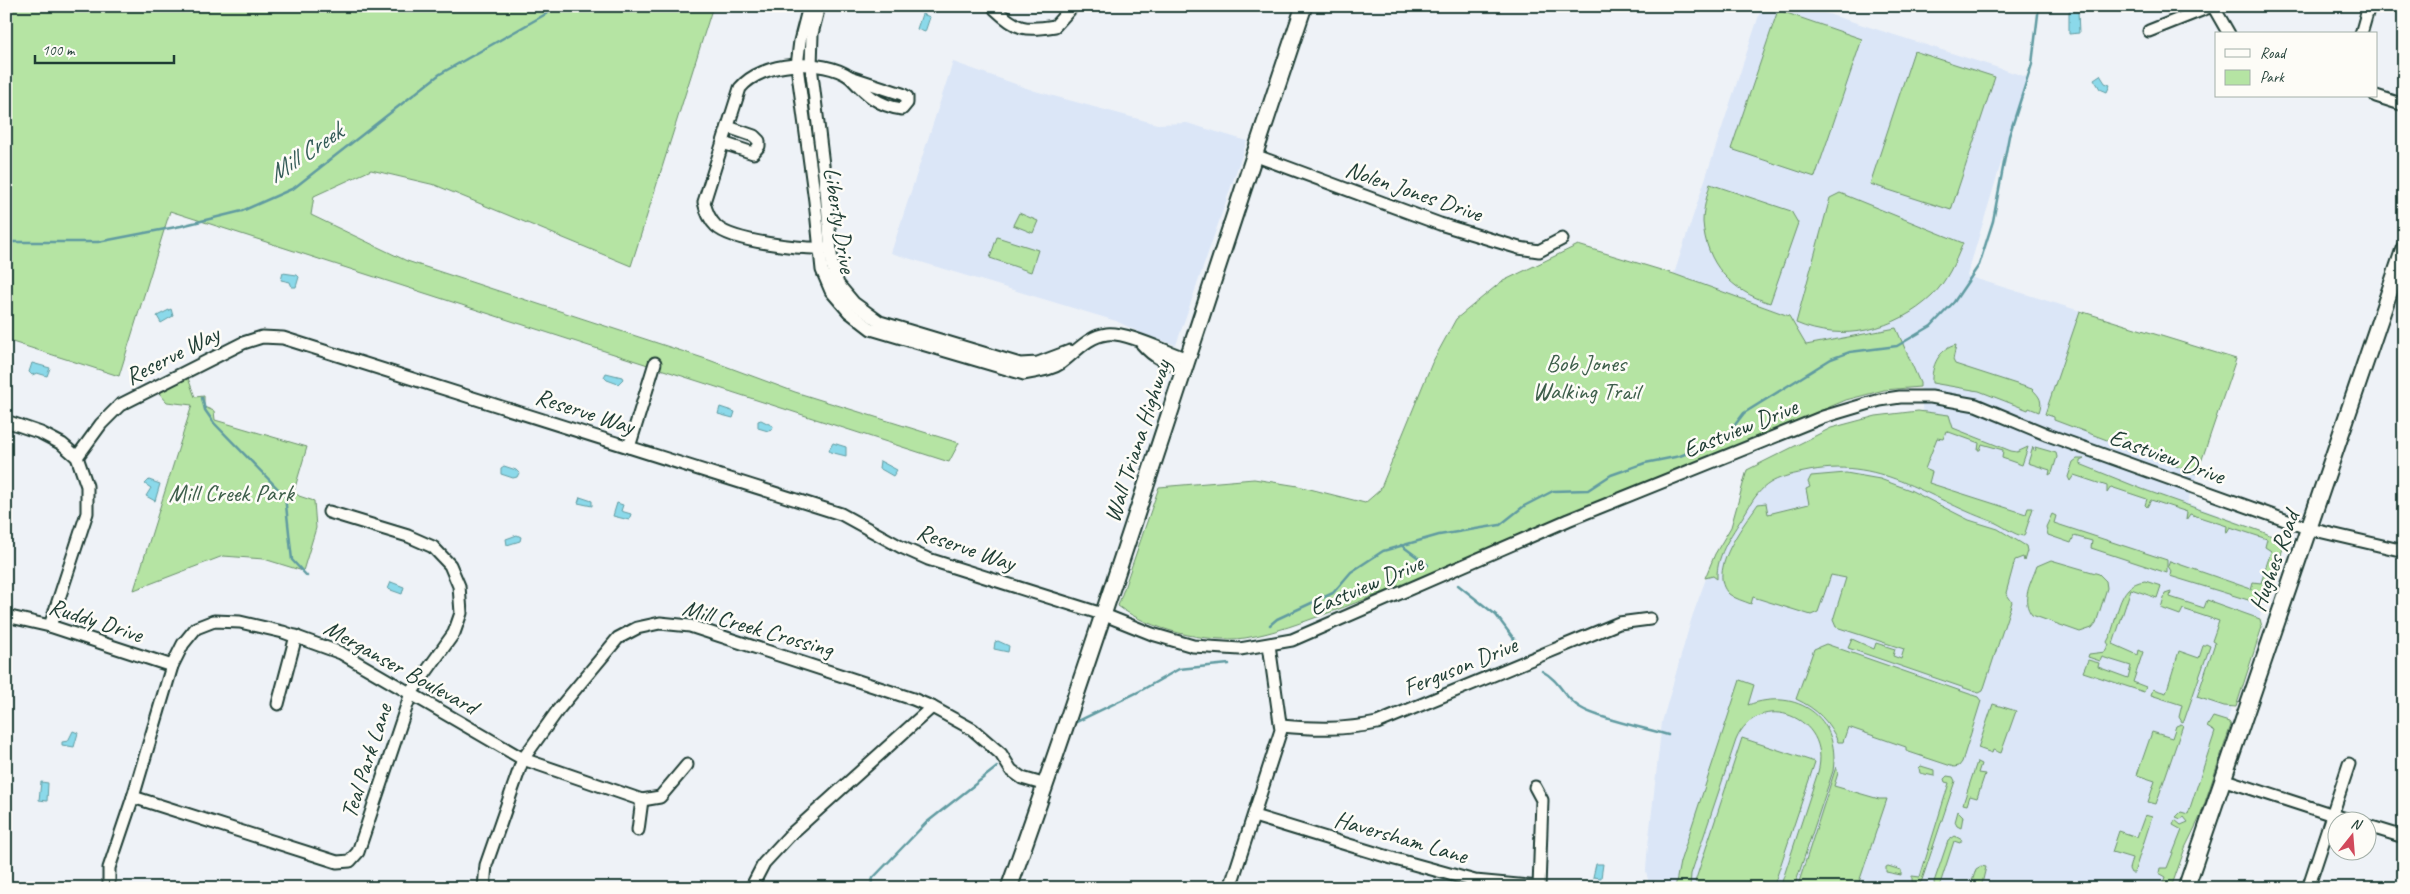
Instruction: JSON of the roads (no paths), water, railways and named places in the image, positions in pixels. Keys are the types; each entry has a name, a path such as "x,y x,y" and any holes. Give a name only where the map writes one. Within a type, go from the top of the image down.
{"main road":[{"name":"Wall Triana Highway","path":"1009,888 1046,785 1102,614 1156,460 1304,6"},
{"name":"Hughes Road","path":"2186,888 2404,249"}],"street":[{"name":"Liberty Drive","path":"809,6 800,41 797,66 815,201 825,248"},
{"name":"Liberty Drive","path":"819,6 812,34 811,66 825,248 822,270 831,291 848,312 871,329 1024,374 1061,363 1075,351 1105,334 1120,334 1141,342 1150,354 1158,360 1186,364"},
{"path":"994,6 1012,25 1034,30 1055,26 1073,6"},
{"path":"2148,31 2213,6 2228,32"},
{"path":"2362,32 2369,6"},
{"path":"825,248 772,246 717,228 706,213 704,202 740,88 746,81 772,68 797,66 826,66 840,69 850,77"},
{"path":"2378,97 2404,105"},
{"path":"723,143 753,153 760,146 759,141 754,136 728,127"},
{"name":"Nolen Jones Drive","path":"1254,155 1440,224 1519,248 1539,251 1562,239"},
{"name":"Reserve Way","path":"78,457 101,424 120,405 243,343 262,337 283,338 841,514 914,554 1102,614"},
{"path":"628,447 655,363"},
{"name":"Eastview Drive","path":"1102,614 1152,634 1193,646 1240,649 1292,640 1568,520 1823,417 1900,397 1954,400 1976,405 2048,436 2310,529 2404,551"},
{"path":"6,421 41,433 62,444 78,457 88,486 87,513 50,626"},
{"name":"Teal Park Lane","path":"133,797 337,862 350,861 358,852 411,693 444,650 461,613 459,586 453,572 433,547 408,536 329,512"},
{"name":"Ruddy Drive","path":"6,616 50,626 172,666"},
{"name":"Ferguson Drive","path":"1281,726 1326,729 1352,728 1377,723 1618,623 1650,619"},
{"name":"Merganser Boulevard","path":"109,888 108,868 133,797 172,666 183,644 196,628 214,621 240,622 296,636 341,653 523,759 642,800"},
{"name":"Mill Creek Crossing","path":"484,888 486,865 523,759 558,710 618,638 637,628 660,623 690,626 932,707 972,729 1001,754 1012,770 1022,778 1046,785"},
{"path":"278,704 296,636"},
{"path":"1230,888 1275,754 1281,726 1269,645"},
{"path":"751,888 764,863 790,835 932,707"},
{"path":"2333,812 2349,764"},
{"path":"638,830 642,800 660,797 687,765"},
{"path":"2222,779 2328,813"},
{"path":"1535,787 1542,800 1539,887"},
{"name":"Haversham Lane","path":"1254,816 1475,881 1539,887"},
{"path":"2308,888 2328,826"},
{"path":"2378,829 2404,837"}],"water":[{"path":"2069,11 2078,11 2079,33 2069,34"},
{"path":"922,14 930,17 925,32 917,29"},
{"path":"2100,75 2105,83 2110,85 2107,92 2100,89 2094,79"},
{"path":"283,273 299,277 296,287 292,287 290,282 281,280"},
{"path":"171,309 173,316 161,323 157,316"},
{"path":"32,363 50,368 47,376 37,373 32,375 29,372"},
{"path":"606,373 622,377 623,379 618,384 607,380 604,377"},
{"path":"720,407 735,412 733,418 718,414"},
{"path":"761,420 773,426 772,430 768,431 758,428 758,421"},
{"path":"833,443 846,447 846,456 830,452 829,450"},
{"path":"880,461 897,470 893,476 879,468"},
{"path":"504,466 516,470 519,473 517,477 513,478 501,474 501,468"},
{"path":"149,480 160,484 155,501 146,496 151,488 145,484"},
{"path":"580,497 592,501 592,506 578,503"},
{"path":"617,503 623,505 621,511 631,514 629,520 613,516"},
{"path":"517,535 521,537 520,541 507,545 506,539"},
{"path":"391,582 404,587 402,594 388,589"},
{"path":"998,641 1009,646 1008,652 994,649 995,642"},
{"path":"73,731 78,733 74,747 62,745 62,742 68,741"},
{"path":"41,782 48,783 47,801 39,800"},
{"path":"1596,864 1603,864 1601,878 1593,877"}],"waterway":[{"name":"Mill Creek","path":"6,242 98,242 181,226 242,211 294,188 440,74 560,6"},
{"path":"1270,625 1277,619 1333,593 1351,572 1383,551 1439,535 1500,525 1524,506 1553,491 1588,490 1611,475 1645,463 1680,456 1725,438 1744,413 1831,359 1850,352 1897,346 1931,326 1954,302 1979,265 1993,221 2009,136 2032,64 2039,6"},
{"path":"202,398 205,410 214,423 285,496 292,560 307,576"},
{"path":"1401,545 1428,565"},
{"path":"1458,585 1496,615 1517,643"},
{"path":"1076,722 1140,691 1179,669 1229,664"},
{"path":"1542,671 1549,675 1570,700 1581,708 1611,720 1668,735"},
{"path":"870,888 873,878 926,823 997,767"}],"park label":[{"name":"Bob Jones Walking Trail","path":"1586,377"},
{"name":"Mill Creek Park","path":"231,493"}]}
